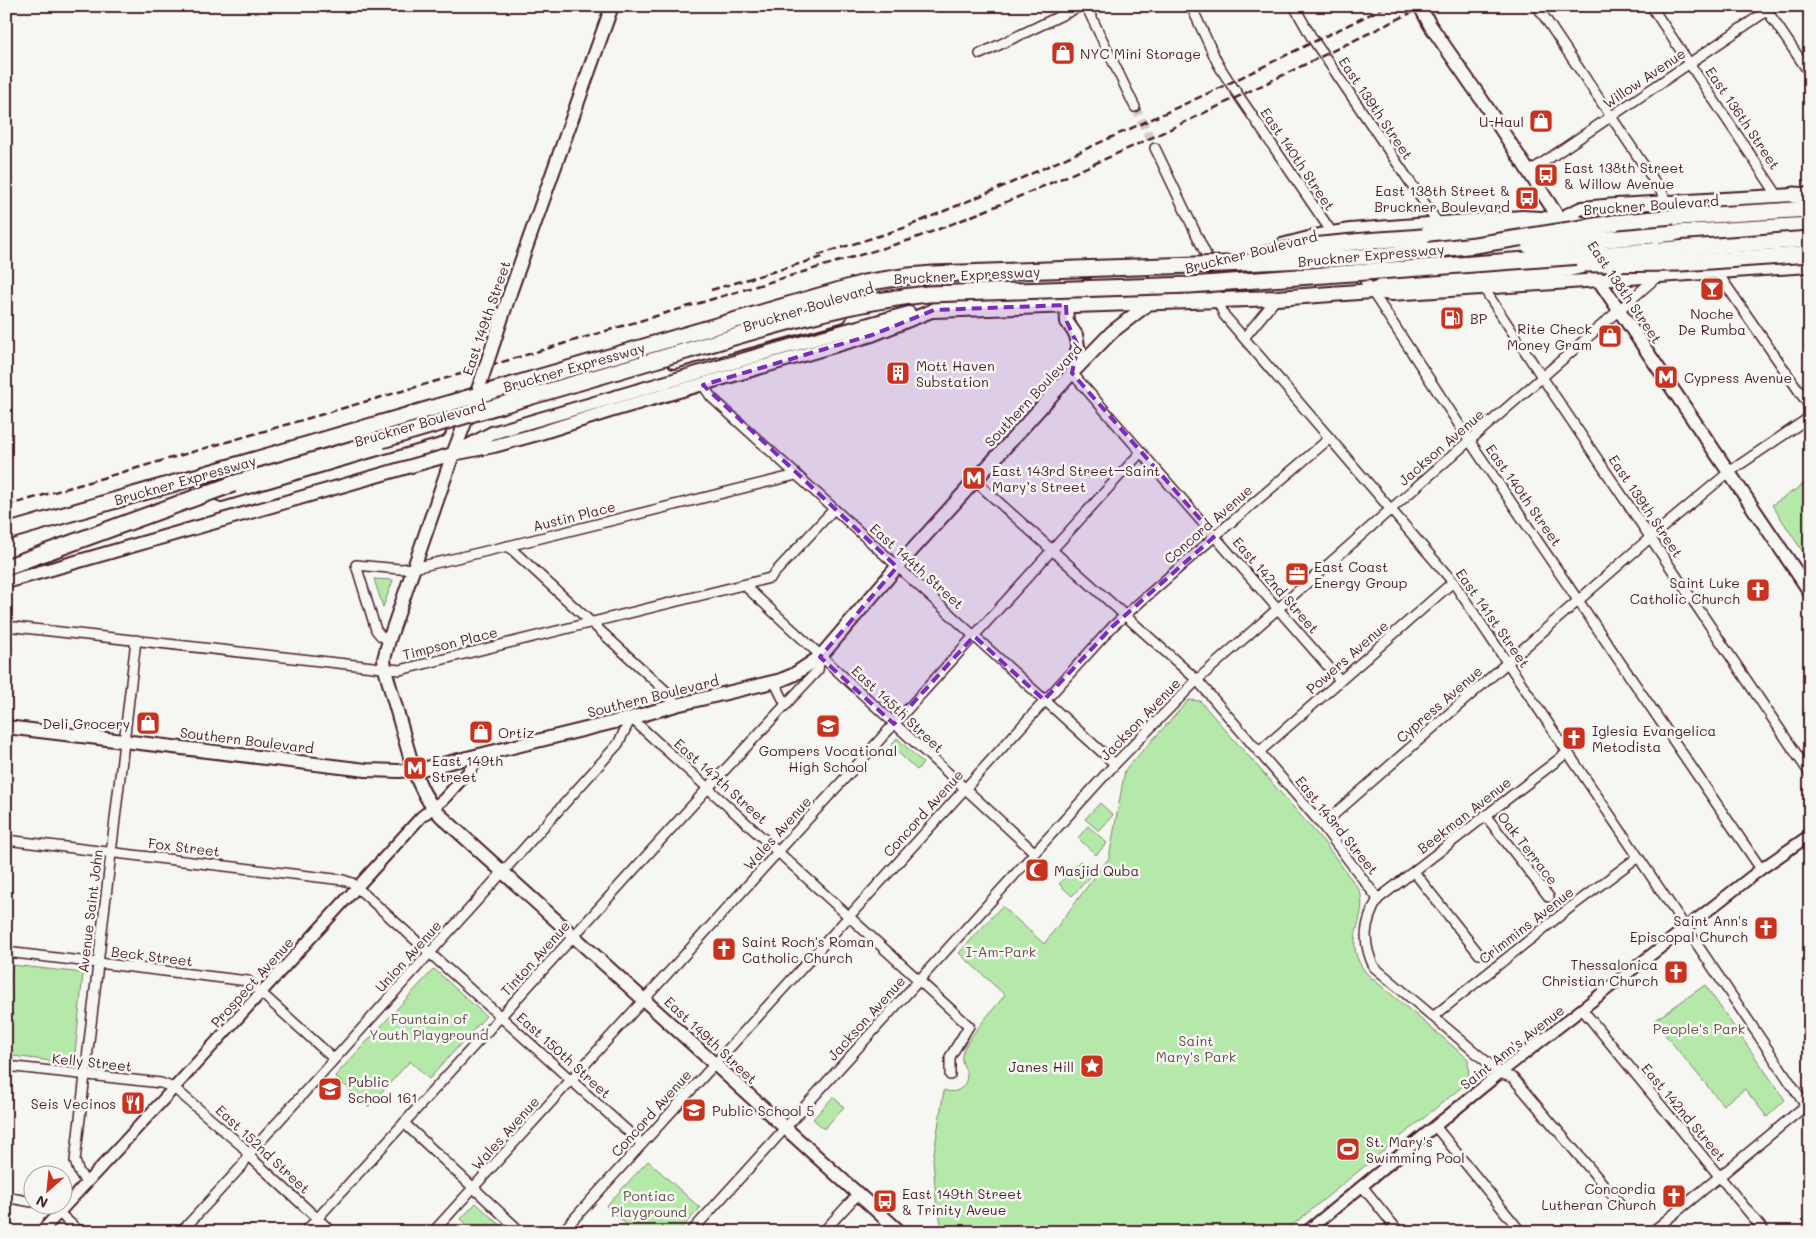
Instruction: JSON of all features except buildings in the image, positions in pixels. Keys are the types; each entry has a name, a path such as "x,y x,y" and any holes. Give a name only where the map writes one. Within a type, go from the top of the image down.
{"highway":[{"path":"1794,195 1810,194"},
{"name":"Bruckner Expressway","path":"6,532 864,283 933,274 1216,269 1379,256 1467,246 1630,221 1810,209"},
{"path":"1216,269 1275,252 1317,245 1550,226 1559,219"},
{"path":"1379,256 1430,255 1596,239 1810,225"},
{"name":"Bruckner Expressway","path":"6,548 233,484 778,325 880,300 928,294 1480,276 1810,239"},
{"path":"1480,276 1810,254"},
{"path":"6,567 233,484"}],"main road":[{"name":"East 149th Street","path":"612,6 389,640 384,659 385,669 414,770 432,808 900,1232"},
{"name":"East 138th Street","path":"1420,6 1430,25 1598,280 1810,592"},
{"name":"Bruckner Boulevard","path":"6,558 464,423 926,292 959,286 1090,282 1216,269 1332,232 1522,216 1559,219 1582,208 1794,195"},
{"path":"1559,219 1666,238"},
{"name":"Bruckner Boulevard","path":"6,540 87,515 364,439 889,284 920,279 972,276 1353,264 1577,248 1666,238 1810,229"},
{"path":"453,454 492,433 861,325 907,314 934,310 1152,301 1218,301 1372,291 1387,283 1531,274 1569,269 1661,250 1810,239"},
{"path":"1480,276 1598,280 1810,266"},
{"path":"926,292 941,283 972,276"},
{"path":"1072,373 1078,346 1076,335 1067,322 1066,305 1090,282"},
{"name":"Southern Boulevard","path":"6,727 366,770 414,770 631,718 676,705 774,682 793,675 820,657 897,567 1072,373 1112,332 1152,301"},
{"path":"6,582 453,454 518,440 610,411 872,335 934,310"},
{"path":"721,333 781,332"}],"street":[{"path":"980,54 1082,6"},
{"path":"1086,6 1135,107"},
{"name":"East 140th Street","path":"1191,6 1227,78 1372,291 1469,441 1762,869"},
{"name":"East 139th Street","path":"1294,6 1312,38 1438,223"},
{"path":"1537,6 1669,203"},
{"name":"East 136th Street","path":"1651,6 1778,196"},
{"path":"1769,8 1810,74"},
{"name":"Willow Avenue","path":"1528,172 1769,8"},
{"name":"East 141st Street","path":"1155,148 1216,269 1218,301 1224,315 1453,582 1808,1107"},
{"path":"1717,272 1810,407"},
{"name":"East 139th Street","path":"1480,276 1542,377 1810,774"},
{"name":"Jackson Avenue","path":"691,1232 1034,852 1115,764 1197,680 1658,276"},
{"path":"1244,338 1277,298"},
{"name":"East 142nd Street","path":"1072,373 1340,680"},
{"name":"East 144th Street","path":"703,385 711,397 1115,764"},
{"name":"Cypress Avenue","path":"1322,825 1650,537 1728,472 1810,417"},
{"name":"Concord Avenue","path":"562,1232 1044,700 1125,615 1330,438"},
{"name":"Wales Avenue","path":"433,1232 1141,452"},
{"name":"Austin Place","path":"389,640 380,636 376,630 356,565 414,568 796,475"},
{"name":"East 143rd Street","path":"975,481 1197,680 1322,825 1378,899"},
{"name":"Timpson Place","path":"6,626 400,670 770,578 834,509"},
{"path":"508,546 668,693 676,705"},
{"name":"Powers Avenue","path":"1259,752 1453,582"},
{"name":"East 145th Street","path":"744,585 1034,852"},
{"name":"Avenue Saint John","path":"86,1183 75,1161 136,640"},
{"name":"Tinton Avenue","path":"305,1232 708,788 818,670 820,657"},
{"path":"774,682 786,705"},
{"name":"East 147th Street","path":"631,718 969,1026 950,1057 950,1075"},
{"name":"Union Avenue","path":"181,1232 242,1166 248,1155 333,1058 504,872 618,744 631,718"},
{"name":"Beekman Avenue","path":"1378,899 1568,752"},
{"name":"Prospect Avenue","path":"72,1199 421,817 444,798 484,753"},
{"name":"Oak Terrace","path":"1485,815 1549,897"},
{"name":"Saint Ann's Avenue","path":"1306,1232 1500,1073 1762,869 1810,834"},
{"name":"Fox Street","path":"6,840 343,880 357,887"},
{"name":"Crimmins Avenue","path":"1434,1016 1567,910 1638,857"},
{"path":"1414,872 1479,954"},
{"name":"East 150th Street","path":"357,887 642,1144"},
{"path":"1378,899 1367,924 1365,938 1368,954 1374,967 1500,1073 1513,1078 1620,1204"},
{"name":"Beck Street","path":"6,952 248,981 333,1058"},
{"name":"East 142nd Street","path":"1582,1009 1765,1232"},
{"name":"Kelly Street","path":"6,1066 161,1083 174,1088"},
{"name":"East 152nd Street","path":"174,1088 242,1146 248,1155 332,1232"},
{"path":"1652,1232 1719,1176 1808,1107"},
{"path":"404,1123 521,1232"},
{"path":"1435,1126 1522,1232"},
{"path":"1362,1186 1400,1232"},
{"path":"823,1232 858,1194"},
{"path":"6,1197 22,1200"},
{"name":"Prospect Avenue","path":"41,1232 56,1216"},
{"path":"62,1216 80,1232"}],"highlighted area":[{"path":"1066,305 1067,322 1078,346 1072,373 1215,536 1113,626 1044,700 974,636 894,724 820,657 897,567 703,385 872,335 934,310"}],"green space":[{"path":"1810,480 1810,556 1807,558 1772,505"},
{"path":"374,579 393,580 383,607"},
{"name":"Saint Mary's Park","path":"1189,700 1200,701 1323,841 1360,891 1361,912 1355,941 1355,951 1359,962 1367,974 1468,1059 1469,1081 1284,1232 943,1232 936,1200 933,1159 944,1090 955,1091 964,1085 967,1077 962,1059 964,1049 974,1033 1005,995 959,953 1002,906 1044,944 1109,858 1125,770"},
{"path":"897,738 923,763 917,770 891,746"},
{"path":"1100,803 1113,815 1099,831 1085,819"},
{"path":"1088,826 1107,843 1096,855 1078,838"},
{"path":"1080,861 1093,874 1072,896 1059,884"},
{"path":"12,965 83,973 74,1064 6,1055 6,1006"},
{"name":"Fountain of Youth Playground","path":"434,969 486,1016 429,1079 410,1061 368,1107 335,1076"},
{"name":"People's Park","path":"1705,985 1785,1100 1767,1117 1745,1089 1723,1105 1654,1021"},
{"path":"833,1097 844,1107 824,1129 813,1119"},
{"name":"Pontiac Playground","path":"648,1161 700,1208 678,1232 623,1232 628,1226 606,1206"},
{"path":"476,1203 503,1228 500,1232 475,1232 461,1219"}],"tunnel":[{"path":"1135,107 1155,148"}],"railway":[{"path":"818,255 904,228 1011,183 1211,92 1387,6"},
{"path":"6,506 509,360 910,240 1106,159 1425,6"},
{"path":"711,290 826,256"}],"place":[{"name":"NYC Mini Storage","path":"1063,53"},
{"name":"U-Haul","path":"1541,121"},
{"name":"East 138th Street & Willow Avenue","path":"1546,175"},
{"name":"East 138th Street & Bruckner Boulevard","path":"1527,198"},
{"name":"Noche De Rumba","path":"1712,289"},
{"name":"BP","path":"1452,318"},
{"name":"Rite Check Money Gram","path":"1610,336"},
{"name":"Mott Haven Substation","path":"898,373"},
{"name":"Cypress Avenue","path":"1666,377"},
{"name":"East 143rd Street–Saint Mary’s Street","path":"974,478"},
{"name":"East Coast Energy Group","path":"1297,574"},
{"name":"Saint Luke Catholic Church","path":"1758,590"},
{"name":"Deli Grocery","path":"148,723"},
{"name":"Gompers Vocational High School","path":"828,726"},
{"name":"Ortiz","path":"481,732"},
{"name":"Iglesia Evangelica Metodista","path":"1574,738"},
{"name":"East 149th Street","path":"415,768"},
{"name":"Masjid Quba","path":"1037,870"},
{"name":"Saint Ann's Episcopal Church","path":"1766,928"},
{"name":"Saint Roch's Roman Catholic Church","path":"724,949"},
{"name":"Thessalonica Christian Church","path":"1676,972"},
{"name":"Janes Hill","path":"1092,1066"},
{"name":"Public School 161","path":"330,1089"},
{"name":"Seis Vecinos","path":"133,1103"},
{"name":"Public School 5","path":"694,1110"},
{"name":"St. Mary's Swimming Pool","path":"1348,1149"},
{"name":"Concordia Lutheran Church","path":"1674,1196"},
{"name":"East 149th Street & Trinity Aveue","path":"885,1201"}],"park label":[{"name":"I-Am-Park","path":"1001,951"}]}
